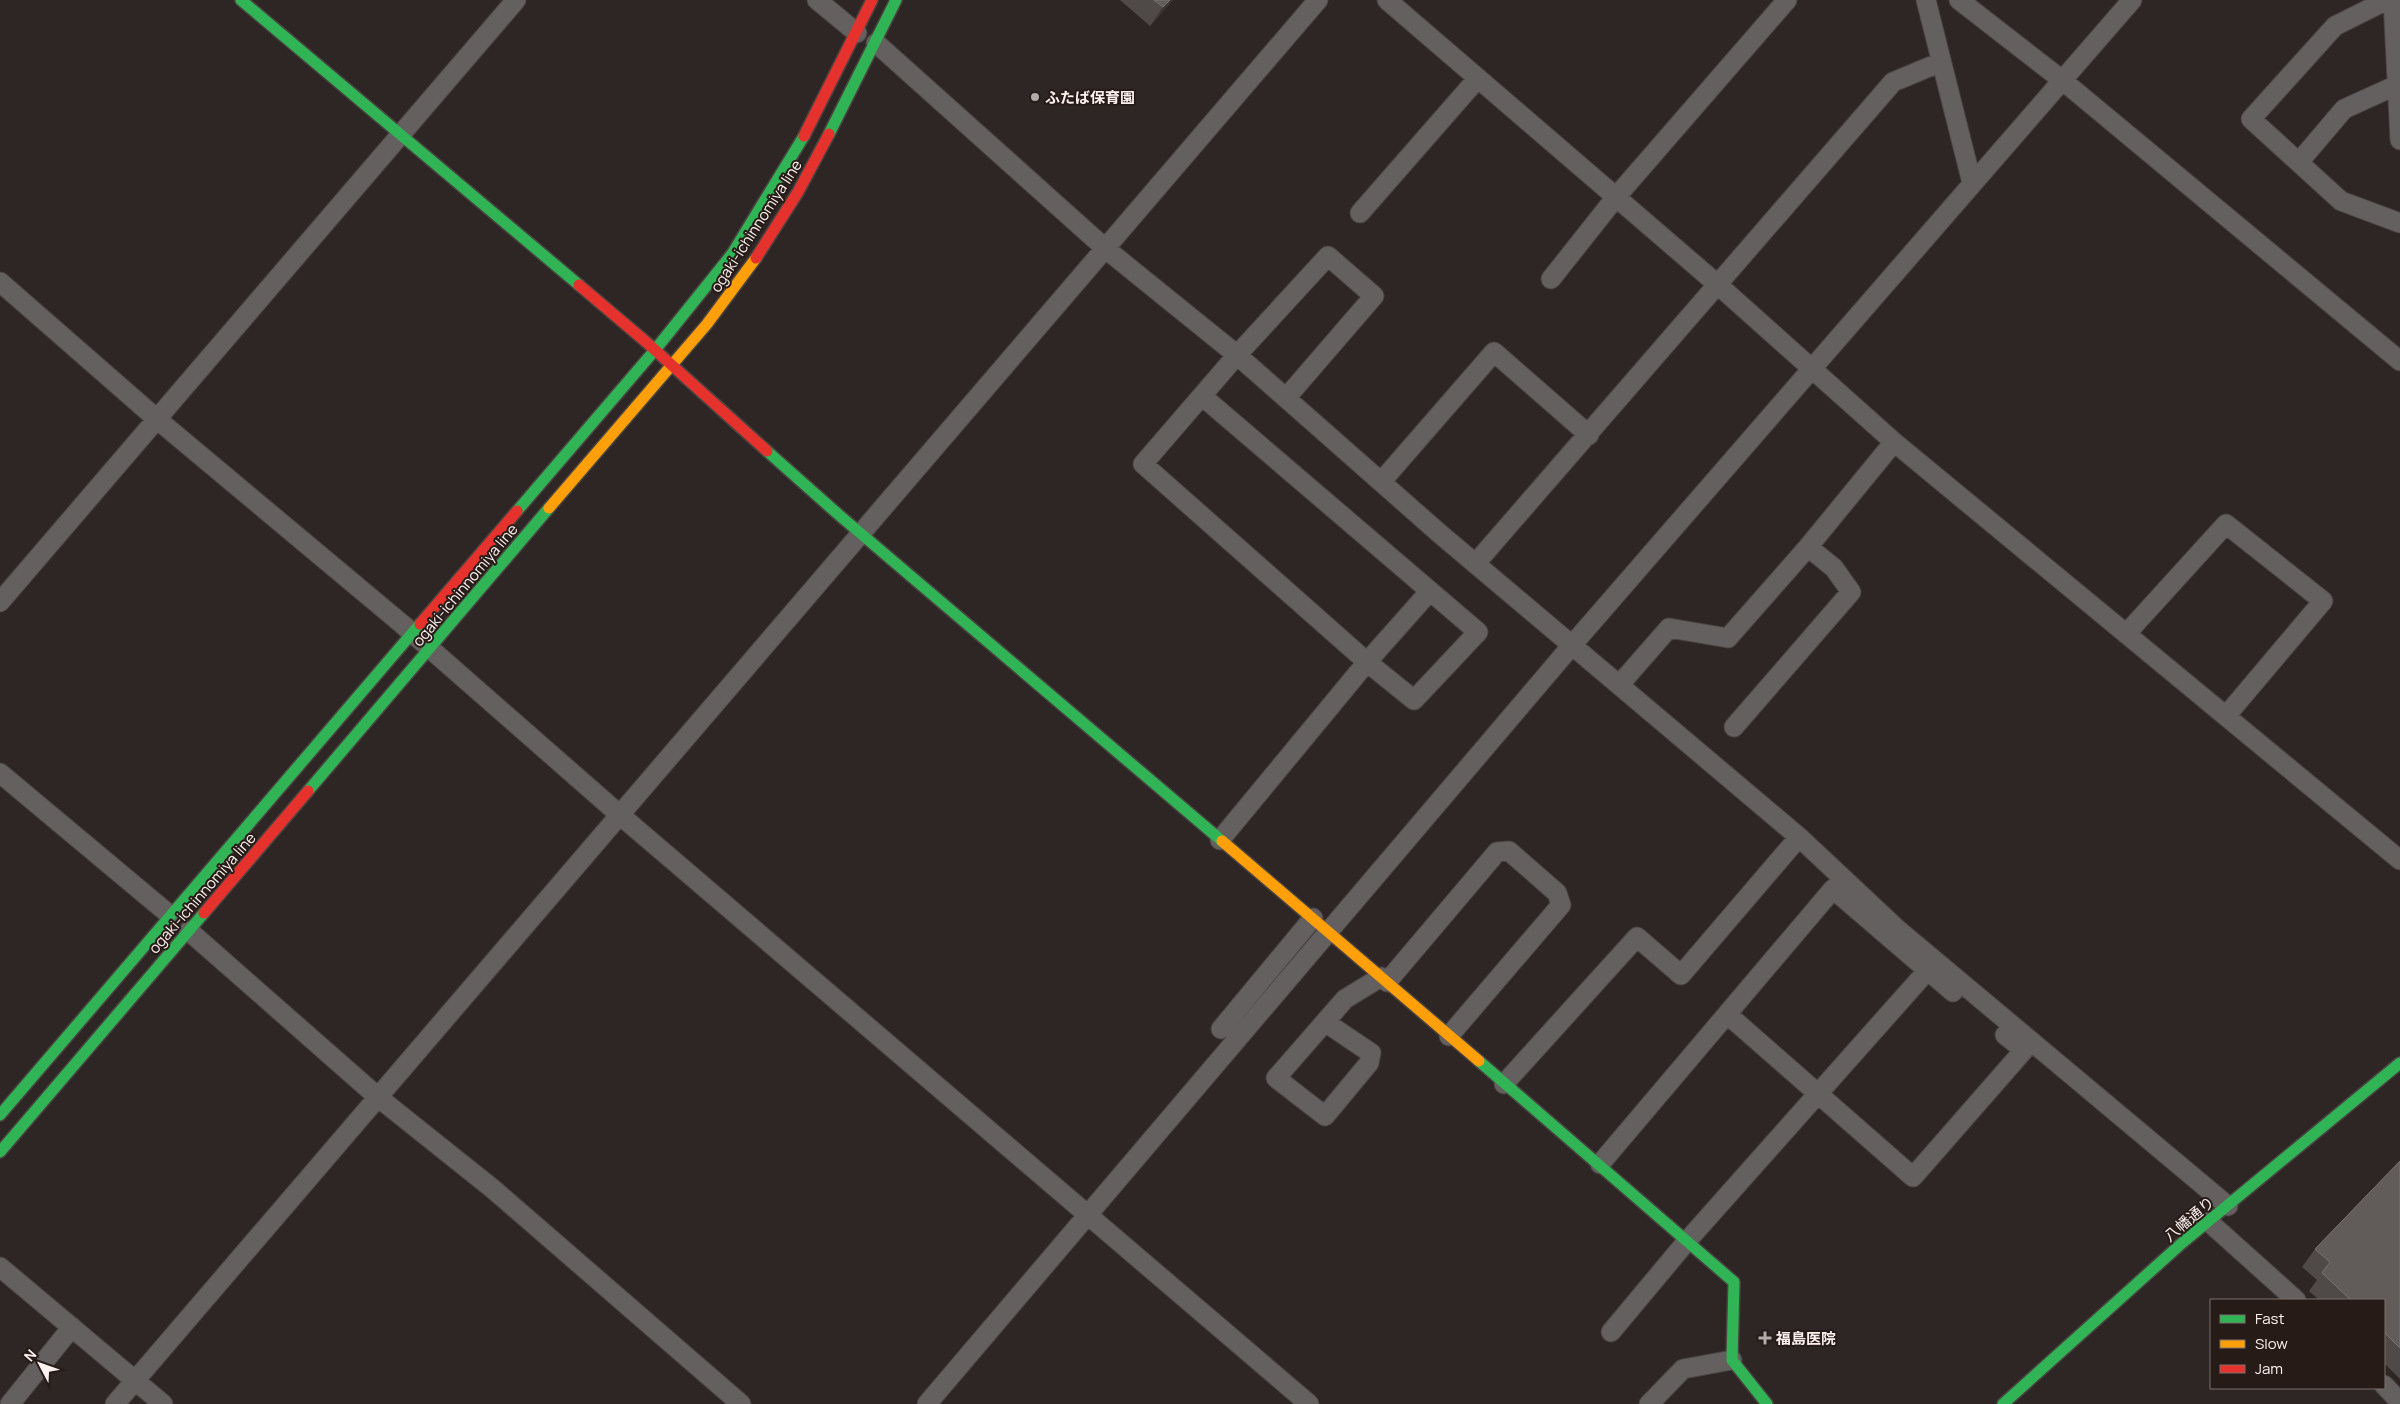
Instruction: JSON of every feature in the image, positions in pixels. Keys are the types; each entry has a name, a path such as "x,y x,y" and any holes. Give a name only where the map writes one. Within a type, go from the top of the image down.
{"main road":[{"path":"241,0 655,350 862,534 1600,1164 1734,1282 1732,1360 1768,1404"},
{"name":"ogaki-ichinnomiya line","path":"0,1115 655,350 737,246 801,144 872,0"},
{"name":"ogaki-ichinnomiya line","path":"0,1152 697,338 753,264 816,162 896,0"},
{"name":"八幡通り","path":"2003,1404 2182,1244 2400,1063"}],"street":[{"path":"0,602 158,420 516,0"},
{"path":"818,0 856,33"},
{"path":"115,1404 1318,0"},
{"path":"1387,0 1717,284 1894,442 2400,860"},
{"path":"1551,279 1616,197 1787,0"},
{"path":"1926,0 1940,62 1972,183"},
{"path":"1959,0 2062,80 2400,361"},
{"path":"927,1404 1573,644 2132,0"},
{"path":"2386,0 2334,26 2251,118 2341,202 2400,223"},
{"path":"2393,0 2400,140"},
{"path":"876,43 1106,249 1237,355 1381,482 1799,837 1896,928 2228,1206"},
{"path":"1476,563 1589,435 1717,284 1893,82 1940,62"},
{"path":"1360,213 1478,78"},
{"path":"2299,162 2344,109 2381,90 2397,85"},
{"path":"1202,396 1478,632 1414,700 1367,662 1143,464 1237,355 1328,256 1374,296 1286,398"},
{"path":"0,282 158,420 412,633 620,815 1310,1404"},
{"path":"1381,482 1494,352 1589,435"},
{"path":"1620,684 1669,628 1728,638 1808,547 1894,442"},
{"path":"2126,634 2226,524 2323,601 2226,716"},
{"path":"1734,727 1851,592 1834,568 1808,547"},
{"path":"1220,840 1367,662 1430,591"},
{"path":"0,773 171,916"},
{"path":"1504,1084 1637,937 1681,975 1799,837"},
{"path":"1325,1022 1371,1053 1369,1063 1325,1116 1276,1078 1345,999 1384,980 1497,852 1510,851 1557,893 1561,905 1449,1036"},
{"path":"1600,1164 1726,1014 1833,889 1927,971 2024,1050 1913,1177 1726,1014"},
{"path":"1221,1029 1313,918"},
{"path":"189,931 379,1098 493,1189 740,1404"},
{"path":"1611,1332 1687,1241 1927,971"},
{"path":"2209,1222 2295,1299"},
{"path":"0,1267 164,1404"},
{"path":"10,1404 72,1327"},
{"path":"1649,1404 1683,1369 1732,1360"},
{"path":"2385,1386 2400,1402"}],"building":[{"path":"1154,0 1170,0 1163,7"},
{"path":"2400,1161 2400,1348 2385,1333 2385,1299 2350,1299 2322,1273 2330,1262 2315,1249"}],"traffic: fast":[{"path":"241,0 579,285"},
{"path":"829,134 896,0"},
{"path":"517,511 655,350 732,254 804,136"},
{"path":"767,451 839,515 1222,841"},
{"path":"308,791 549,508"},
{"path":"0,1115 420,624"},
{"path":"0,1152 204,913"},
{"path":"1479,1061 1734,1282 1732,1360 1767,1404"},
{"path":"2003,1404 2182,1243 2400,1063"}],"traffic: slow":[{"path":"549,508 707,324 756,258"},
{"path":"1222,841 1479,1061"}],"traffic: jam":[{"path":"804,136 872,0"},
{"path":"756,258 798,192 829,134"},
{"path":"579,285 645,341 767,451"},
{"path":"420,624 517,511"},
{"path":"204,913 308,791"}],"place":[{"name":"ふたば保育園","path":"1035,97"},
{"name":"福島医院","path":"1765,1338"}]}
